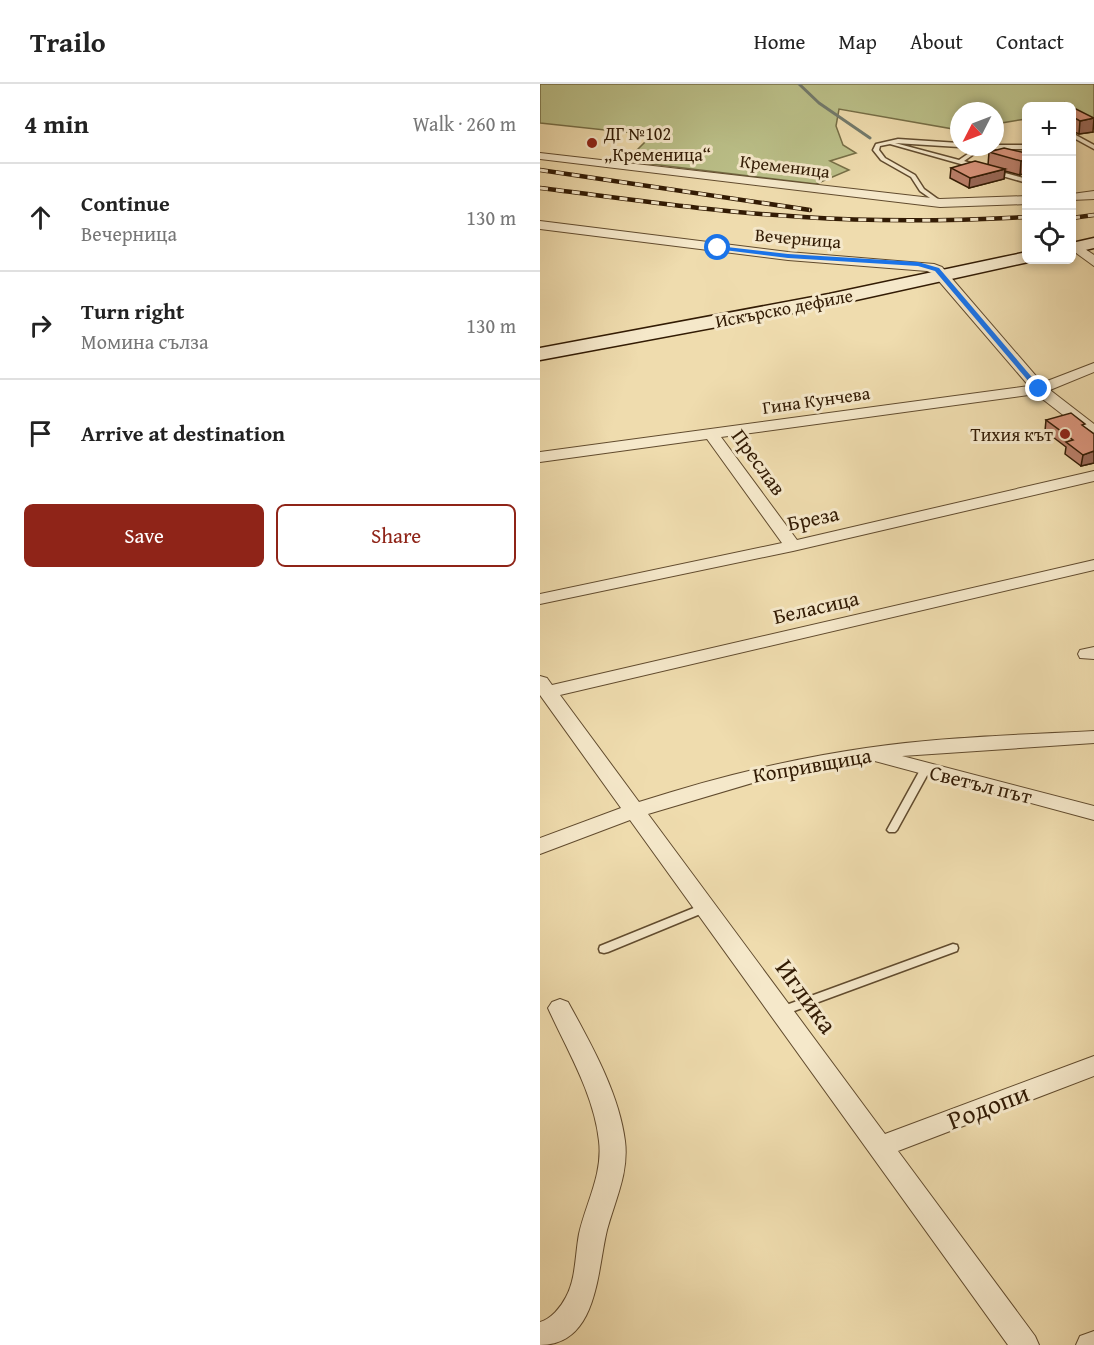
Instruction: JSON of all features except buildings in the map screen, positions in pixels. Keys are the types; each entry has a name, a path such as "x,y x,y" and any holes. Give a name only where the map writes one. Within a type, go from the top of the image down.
{"main road":[{"path":"1076,246 1094,243"},
{"name":"Искърско дефиле","path":"540,354 829,300 1022,258"}],"street":[{"name":"Кременица","path":"540,156 940,203 1022,200"},
{"path":"1076,197 1094,195"},
{"name":"Вечерница","path":"540,225 788,256 918,264 937,270 942,276"},
{"path":"1076,249 1094,262"},
{"path":"942,276 1039,389 1094,432"},
{"name":"Гина Кунчева","path":"540,457 1039,389 1094,367"},
{"name":"Преслав","path":"711,434 792,546"},
{"name":"Бреза","path":"540,598 792,546 1094,476"},
{"name":"Беласица","path":"544,687 1094,564"},
{"name":"Иглика","path":"544,687 1025,1345"},
{"name":"Копривщица","path":"540,847 636,810 717,784 868,754 959,745 1094,737"},
{"name":"Светъл път","path":"868,754 1094,813"},
{"path":"544,1335 564,1322 581,1298 594,1230 614,1168 612,1139 603,1106 561,1008"},
{"name":"Родопи","path":"881,1146 1094,1066"}],"lane":[{"path":"1076,138 1094,147"},
{"path":"940,203 922,190 913,176 878,154 876,150 878,145 886,142 914,141 950,144"},
{"path":"886,142 981,168"},
{"path":"1076,144 1086,143"},
{"path":"1004,147 1022,147"},
{"path":"960,162 968,156"},
{"path":"992,171 1022,180"},
{"path":"892,830 925,770"},
{"path":"604,949 706,907"},
{"path":"782,1011 953,948"}],"green space":[{"path":"540,84 1094,84 1094,126 1076,110 1076,102 1022,102 1022,120 1004,123 1004,102 950,102 950,128 839,109 836,126 843,145 856,153 830,161 849,170 816,184 626,161 652,135 540,123"}],"waterway":[{"path":"799,84 819,103 870,138"}],"railway":[{"path":"540,170 810,210"},
{"path":"540,188 704,209 803,217 859,220 1022,217"},
{"path":"1076,217 1094,215"}],"place":[{"name":"ДГ №102 „Кременица“","path":"592,143"},
{"name":"Тихия кът","path":"1065,434"}],"route":[{"path":"718,248 788,256 918,264 937,270 1039,389"}]}
